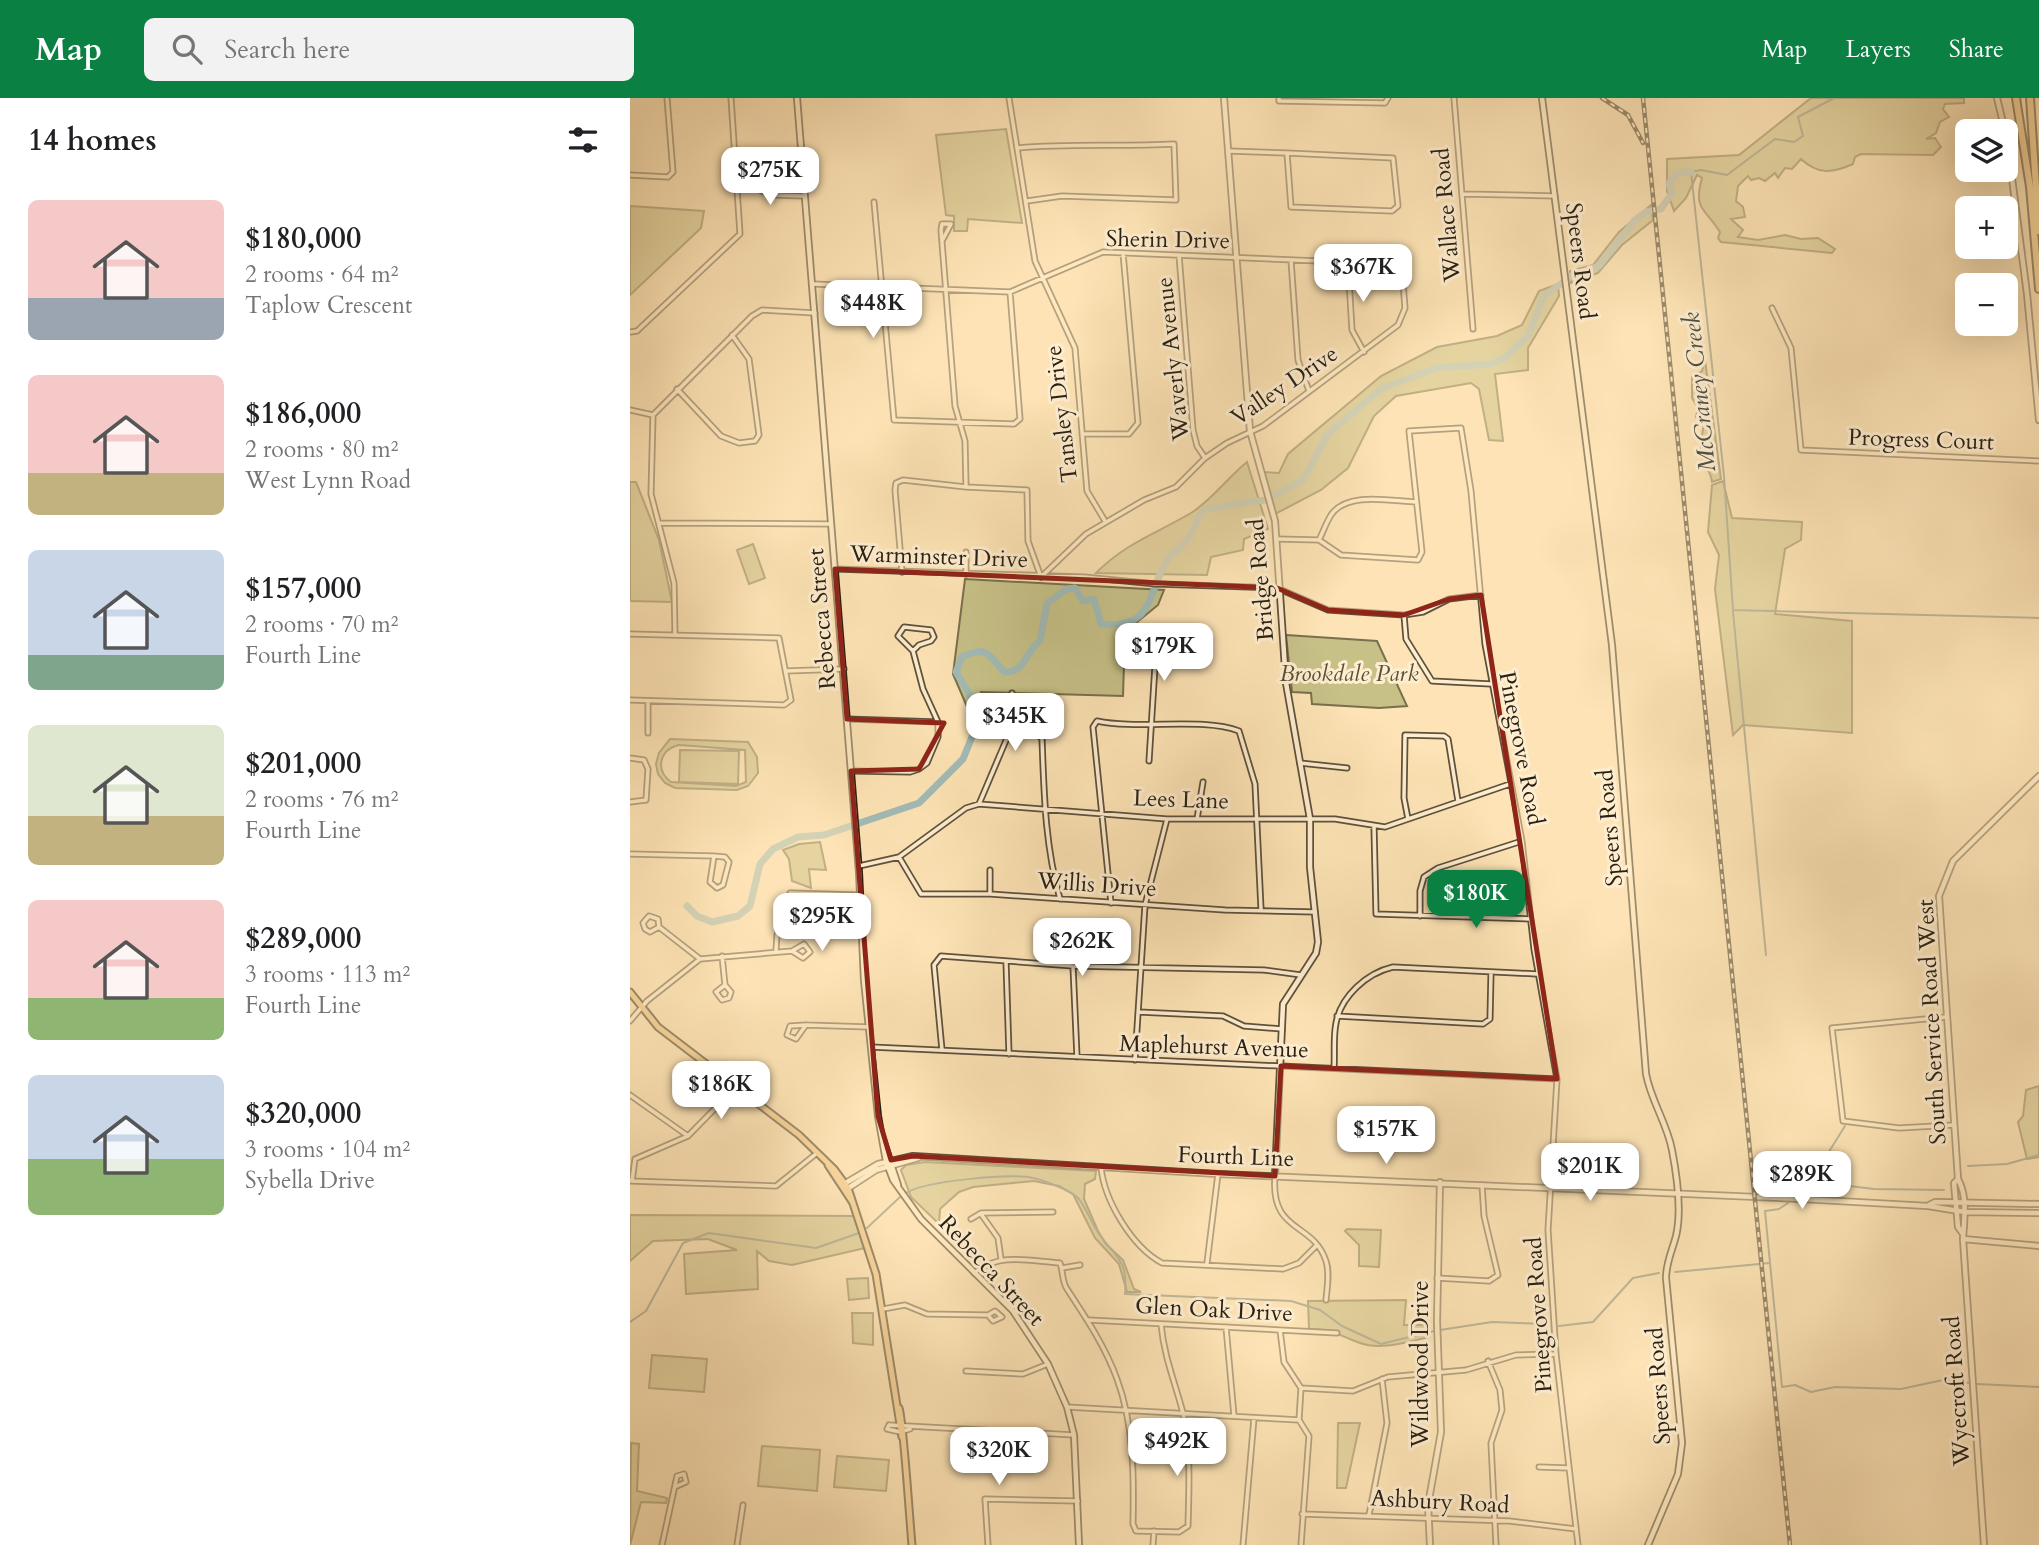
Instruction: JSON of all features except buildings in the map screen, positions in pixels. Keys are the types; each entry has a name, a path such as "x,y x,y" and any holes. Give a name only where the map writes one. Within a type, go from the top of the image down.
{"highway":[{"path":"2015,98 2030,187 2039,289"},
{"path":"2030,98 2039,231"}],"main road":[{"path":"630,992 658,1027 799,1135 828,1165 854,1204 871,1253 883,1309 902,1430 912,1545"}],"street":[{"path":"630,175 668,177 674,167 667,98"},
{"path":"630,332 637,331 740,234 731,98"},
{"name":"Rebecca Street","path":"797,98 844,669 869,1027 882,1136 898,1185 921,1219 1013,1311 1048,1364 1067,1407 1074,1435 1079,1545"},
{"name":"Tansley Drive","path":"1009,98 1035,261 1075,348 1087,491 1105,521"},
{"name":"Bridge Road","path":"1224,98 1250,431 1277,539 1277,588 1286,683 1310,819 1315,912 1316,953 1283,1004 1275,1176"},
{"path":"1279,98 1279,101 1385,103 1388,98"},
{"name":"Wallace Road","path":"1454,98 1473,329"},
{"name":"Speers Road","path":"1542,98 1612,645 1646,1074 1649,1092 1672,1149 1677,1195 1676,1236 1666,1272 1682,1443 1678,1474 1648,1545"},
{"path":"1997,98 2003,119"},
{"path":"1018,148 1063,144 1125,147 1174,144 1176,201 1062,196 1026,201"},
{"path":"1229,151 1287,153 1393,158 1398,206 1392,211 1291,207 1287,153"},
{"path":"2013,182 2039,420"},
{"path":"738,186 753,187 771,195 805,195"},
{"path":"1463,194 1555,196"},
{"path":"874,202 894,420 1014,424 1020,419 1010,292"},
{"path":"942,241 951,224 942,224 942,241 955,406 965,441 966,487"},
{"name":"Sherin Drive","path":"813,284 1010,292 1103,252 1392,264 1402,270"},
{"path":"1082,433 1129,434 1138,424 1124,253"},
{"name":"Waverly Avenue","path":"1179,255 1193,430 1197,446 1205,458"},
{"path":"1291,260 1298,360 1309,391"},
{"path":"1348,262 1352,330 1364,352"},
{"name":"Valley Drive","path":"1105,521 1176,487 1205,458 1263,426 1398,325 1405,308 1402,270"},
{"name":"Progress Court","path":"1772,308 1791,348 1801,450 2039,461"},
{"path":"675,635 674,583 650,482 653,415 732,335 762,310 815,313"},
{"path":"677,389 721,436 739,443 755,441 759,435 749,359 732,335"},
{"path":"630,410 653,415"},
{"name":"Pinegrove Road","path":"1416,502 1409,431 1461,428 1491,684 1522,841 1538,974 1557,1079 1548,1230 1556,1354 1578,1545"},
{"path":"902,572 896,483 903,480 966,487 1027,489 1028,541 1041,577"},
{"path":"1277,539 1319,540 1341,555 1418,560 1420,556 1416,502 1359,500 1344,505 1332,513 1319,540"},
{"name":"Warminster Drive","path":"1041,577 1105,521"},
{"path":"659,523 831,524"},
{"path":"966,552 967,574"},
{"name":"Warminster Drive","path":"835,569 1277,588 1328,610 1404,615 1423,612 1449,599 1481,595"},
{"path":"1404,615 1406,639 1432,681 1491,684"},
{"path":"851,771 910,772 927,762 938,737 938,722 923,689 913,651 898,638 899,630 915,627 931,630 932,640 919,645 913,651"},
{"path":"630,634 779,638 791,700 785,705 630,700"},
{"path":"1149,761 1156,650 1168,635"},
{"path":"786,671 844,669"},
{"path":"859,866 899,857 966,808 979,804 1010,732 1012,693"},
{"path":"648,701 648,733"},
{"path":"847,719 938,722"},
{"path":"1111,903 1093,727 1097,721 1150,727 1198,726 1239,732 1255,784 1254,819 1261,909"},
{"path":"1010,732 1028,730 1036,732 1042,739 1044,807 1053,874 1060,900"},
{"path":"1408,819 1404,798 1405,735 1444,736 1448,739 1458,801"},
{"path":"630,758 644,760 648,769 647,798 630,802"},
{"path":"1300,763 1347,768"},
{"name":"South Service Road West","path":"1965,1212 1958,1179 1938,912 1943,881 1953,861 2039,776"},
{"path":"1197,819 1203,782"},
{"name":"Lees Lane","path":"979,804 1044,807 1167,819 1335,819 1374,827 1394,826 1510,784"},
{"path":"1135,1060 1145,905 1167,819"},
{"path":"1374,827 1373,908 1376,914 1531,919"},
{"path":"1420,917 1420,891 1424,877 1438,868 1522,841"},
{"path":"630,854 715,856 725,857 729,862 723,885 717,888 710,882 715,856"},
{"name":"Willis Drive","path":"899,857 921,894 990,894 1145,905 1315,912"},
{"path":"990,870 990,894"},
{"path":"776,950 777,935 790,893 860,895"},
{"path":"659,927 650,932 645,929 643,923 647,917 655,917 659,927 700,959"},
{"path":"630,1021 700,959 776,950 792,951 803,958 810,952 804,944 792,951"},
{"path":"722,956 724,985 731,994 722,1000 716,992 724,985"},
{"path":"942,1050 933,965 941,956 1073,965 1264,970 1301,975"},
{"path":"1006,962 1009,1054"},
{"path":"1073,965 1077,1057"},
{"path":"1334,1068 1337,1016 1356,988 1374,972 1393,967 1538,974"},
{"path":"1337,1016 1483,1024 1490,1019 1491,973"},
{"path":"1139,1012 1223,1016 1244,1026 1282,1028"},
{"path":"1946,1017 1832,1028 1843,1121 1899,1128 1954,1125"},
{"path":"806,1025 796,1039 787,1035 793,1025 806,1025 869,1027"},
{"name":"Maplehurst Avenue","path":"871,1047 1557,1079"},
{"path":"735,1088 688,1136 635,1159 631,1181 776,1186 817,1153"},
{"path":"630,1095 688,1136"},
{"name":"Fourth Line","path":"844,1187 889,1163 919,1158 1928,1206 1965,1212 2039,1213"},
{"path":"1101,1167 1102,1182 1108,1196 1130,1231 1153,1258 1162,1263 1207,1263 1283,1269 1299,1263 1316,1246"},
{"path":"1207,1263 1218,1174"},
{"path":"1275,1176 1276,1205 1316,1246 1327,1264 1326,1300"},
{"name":"South Service Road West","path":"1957,1211 1954,1183 1958,1179"},
{"name":"Wildwood Drive","path":"1430,1545 1428,1505 1441,1432 1437,1278 1440,1182"},
{"path":"1437,1278 1489,1281 1498,1275 1484,1216 1482,1185"},
{"name":"Fourth Line","path":"1928,1206 1935,1202 2039,1204"},
{"name":"Wyecroft Road","path":"1957,1211 1958,1227 1963,1237"},
{"path":"971,1219 981,1213 1053,1212"},
{"name":"Wyecroft Road","path":"1965,1212 1966,1227 1963,1237 1984,1545"},
{"path":"981,1213 998,1238 1001,1259"},
{"path":"1963,1237 2039,1246"},
{"path":"974,1273 988,1262 1001,1259 1060,1263 1065,1287 1089,1320 1117,1379 1126,1411 1134,1468 1133,1524 1136,1531 1179,1532 1188,1526 1190,1464 1183,1413 1164,1356 1161,1324"},
{"path":"1062,1268 1080,1265"},
{"path":"883,1309 905,1305 927,1314 988,1315"},
{"name":"Glen Oak Drive","path":"1089,1320 1336,1334"},
{"path":"1226,1328 1234,1416"},
{"path":"1280,1330 1284,1362 1301,1388 1299,1420 1309,1436 1301,1545"},
{"path":"1301,1388 1353,1391 1382,1379 1466,1370 1488,1361 1516,1355 1556,1354"},
{"path":"1488,1361 1500,1390 1502,1410 1491,1443 1496,1545"},
{"path":"966,1371 1023,1374 1048,1364"},
{"path":"1369,1516 1387,1423 1382,1379"},
{"path":"1067,1407 1299,1420"},
{"path":"1243,1545 1254,1417"},
{"path":"902,1430 912,1428 1074,1435"},
{"path":"1539,1467 1545,1470 1569,1468"},
{"path":"662,1545 677,1486"},
{"path":"988,1545 985,1499 1078,1501"},
{"path":"737,1545 743,1505"},
{"name":"Ashbury Road","path":"1302,1514 1496,1522 1576,1529"},
{"path":"1153,1545 1154,1531"}],"highlighted area":[{"path":"835,569 1277,588 1328,610 1404,615 1449,599 1481,595 1557,1079 1281,1066 1275,1176 913,1156 891,1160 878,1116 851,771 919,769 944,723 847,719"}],"green space":[{"path":"1811,98 1964,98 1964,103 1945,104 1943,109 1949,117 1940,122 1936,133 1926,139 1935,138 1941,147 1933,155 1861,154 1855,157 1853,164 1831,171 1813,168 1801,159 1792,169 1785,168 1778,178 1775,173 1765,181 1759,178 1751,180 1748,176 1738,186 1736,201 1743,207 1745,217 1731,219 1743,230 1738,237 1758,240 1785,235 1801,239 1818,238 1835,249 1832,253 1721,242 1718,238 1720,232 1700,203 1702,178 1697,175 1686,198 1674,211 1667,191 1667,159 1739,155"},
{"path":"1006,129 1022,223 968,219 967,231 954,231 954,216 946,215 936,135"},
{"path":"1651,205 1653,220 1622,245 1598,273 1571,283 1570,271 1593,265 1619,232"},
{"path":"630,206 704,211 701,228 630,295"},
{"path":"1558,284 1559,296 1528,348 1528,370 1495,374 1503,441 1489,440 1479,389 1471,383 1396,396 1374,416 1348,468 1321,490 1275,514 1264,472 1279,473 1288,454 1381,376 1437,347 1497,336 1522,325 1539,291"},
{"path":"1705,360 1721,479 1712,482 1701,455 1704,420 1696,417 1698,408 1692,398 1692,377 1702,371"},
{"path":"1247,462 1268,529 1244,539 1243,550 1211,557 1207,575 1096,573 1130,546 1198,508"},
{"path":"1723,481 1732,518 1802,522 1801,540 1785,549 1775,614 1852,621 1852,733 1743,725 1733,735 1715,589 1719,555 1708,532 1712,485"},
{"path":"630,482 636,482 659,540 672,602 630,601"},
{"path":"753,544 765,578 749,584 737,550"},
{"path":"965,579 1164,590 1158,605 1125,632 1123,696 981,692 974,723 953,674"},
{"name":"Brookdale Park","path":"1286,635 1377,641 1407,706 1379,708 1312,704 1311,693 1292,692"},
{"path":"670,739 748,742 757,757 758,773 748,786 737,790 675,788 665,783 658,774 656,764 659,753","holes":["679,745 745,750 746,782 736,786 671,782 661,766 667,751"]},
{"path":"680,750 739,751 738,784 679,782"},
{"path":"820,842 826,870 809,869 811,888 792,881 789,859 783,850 799,844"},
{"path":"2039,1086 2039,1157 2027,1159 2018,1122 2023,1116 2026,1090"},
{"path":"925,1162 1096,1171 1095,1179 1085,1184 1084,1199 1098,1231 1106,1244 1123,1260 1134,1289 1141,1292 1127,1292 1119,1264 1095,1238 1073,1194 1059,1186 1034,1181 973,1187 959,1192 940,1209 939,1224 911,1197 901,1170 906,1165"},
{"path":"630,1215 857,1216 865,1248 792,1265 769,1261 757,1251 758,1289 686,1294 684,1254 737,1250 708,1239 653,1241 630,1261"},
{"path":"1381,1230 1379,1267 1359,1266 1359,1245 1345,1231"},
{"path":"868,1278 869,1298 849,1300 847,1279"},
{"path":"1406,1300 1404,1325 1428,1325 1430,1337 1377,1346 1360,1343 1330,1331 1309,1329 1308,1301"},
{"path":"852,1313 873,1313 873,1345 853,1343"},
{"path":"652,1355 707,1359 704,1392 649,1388"},
{"path":"1338,1423 1360,1423 1346,1488 1337,1488"},
{"path":"631,1443 639,1444 637,1491 667,1498 666,1503 641,1502 630,1545"},
{"path":"762,1446 820,1450 817,1491 758,1486"},
{"path":"837,1456 889,1460 886,1491 834,1487"}],"waterway":[{"name":"McCraney Creek","path":"1834,98 1798,117 1803,136 1794,142 1775,139 1727,175 1701,170 1691,172 1724,476 1733,610 2039,618"},
{"path":"687,906 697,916 712,922 738,916 750,906 760,864 773,849 798,837 824,835 919,803 963,759 978,722 977,707 956,672 962,657 982,652 990,656 1004,672 1017,669 1040,641 1047,603 1067,589 1075,588 1083,601 1094,599 1101,624 1131,621 1146,607 1167,560 1188,540 1202,512 1206,509 1265,500 1303,480 1328,434 1381,389 1436,368 1491,364 1504,358 1528,336 1544,296 1573,275 1599,266 1635,220 1646,212 1661,209 1672,193 1669,184 1673,178 1681,173 1691,172"},
{"name":"McCraney Creek","path":"1733,612 1766,955"},
{"path":"1802,1178 1825,1158 1845,1126"},
{"path":"1968,1166 2007,1164 2039,1155"},
{"path":"906,1193 930,1185 968,1179 1038,1179 1077,1197 1096,1230 1123,1267 1125,1294 1291,1301 1320,1310 1342,1326 1381,1344 1434,1331"},
{"path":"1793,1194 1801,1180 1874,1189 1944,1190"},
{"path":"867,1228 900,1197"},
{"path":"1675,1272 1770,1263 1765,1211 1779,1209 1788,1203"},
{"path":"630,1322 646,1311 683,1243 709,1233 816,1248 859,1233"},
{"path":"1770,1263 1782,1387 1795,1385 1811,1392 1835,1387 1901,1389 1943,1380 1970,1383"},
{"path":"1559,1326 1593,1322 1633,1278 1659,1273"},
{"path":"1440,1330 1492,1322 1548,1324"},
{"path":"1977,1384 2039,1387"}],"railway":[{"path":"1602,98 1628,115 1643,143"},
{"path":"1643,98 1790,1545"}]}
